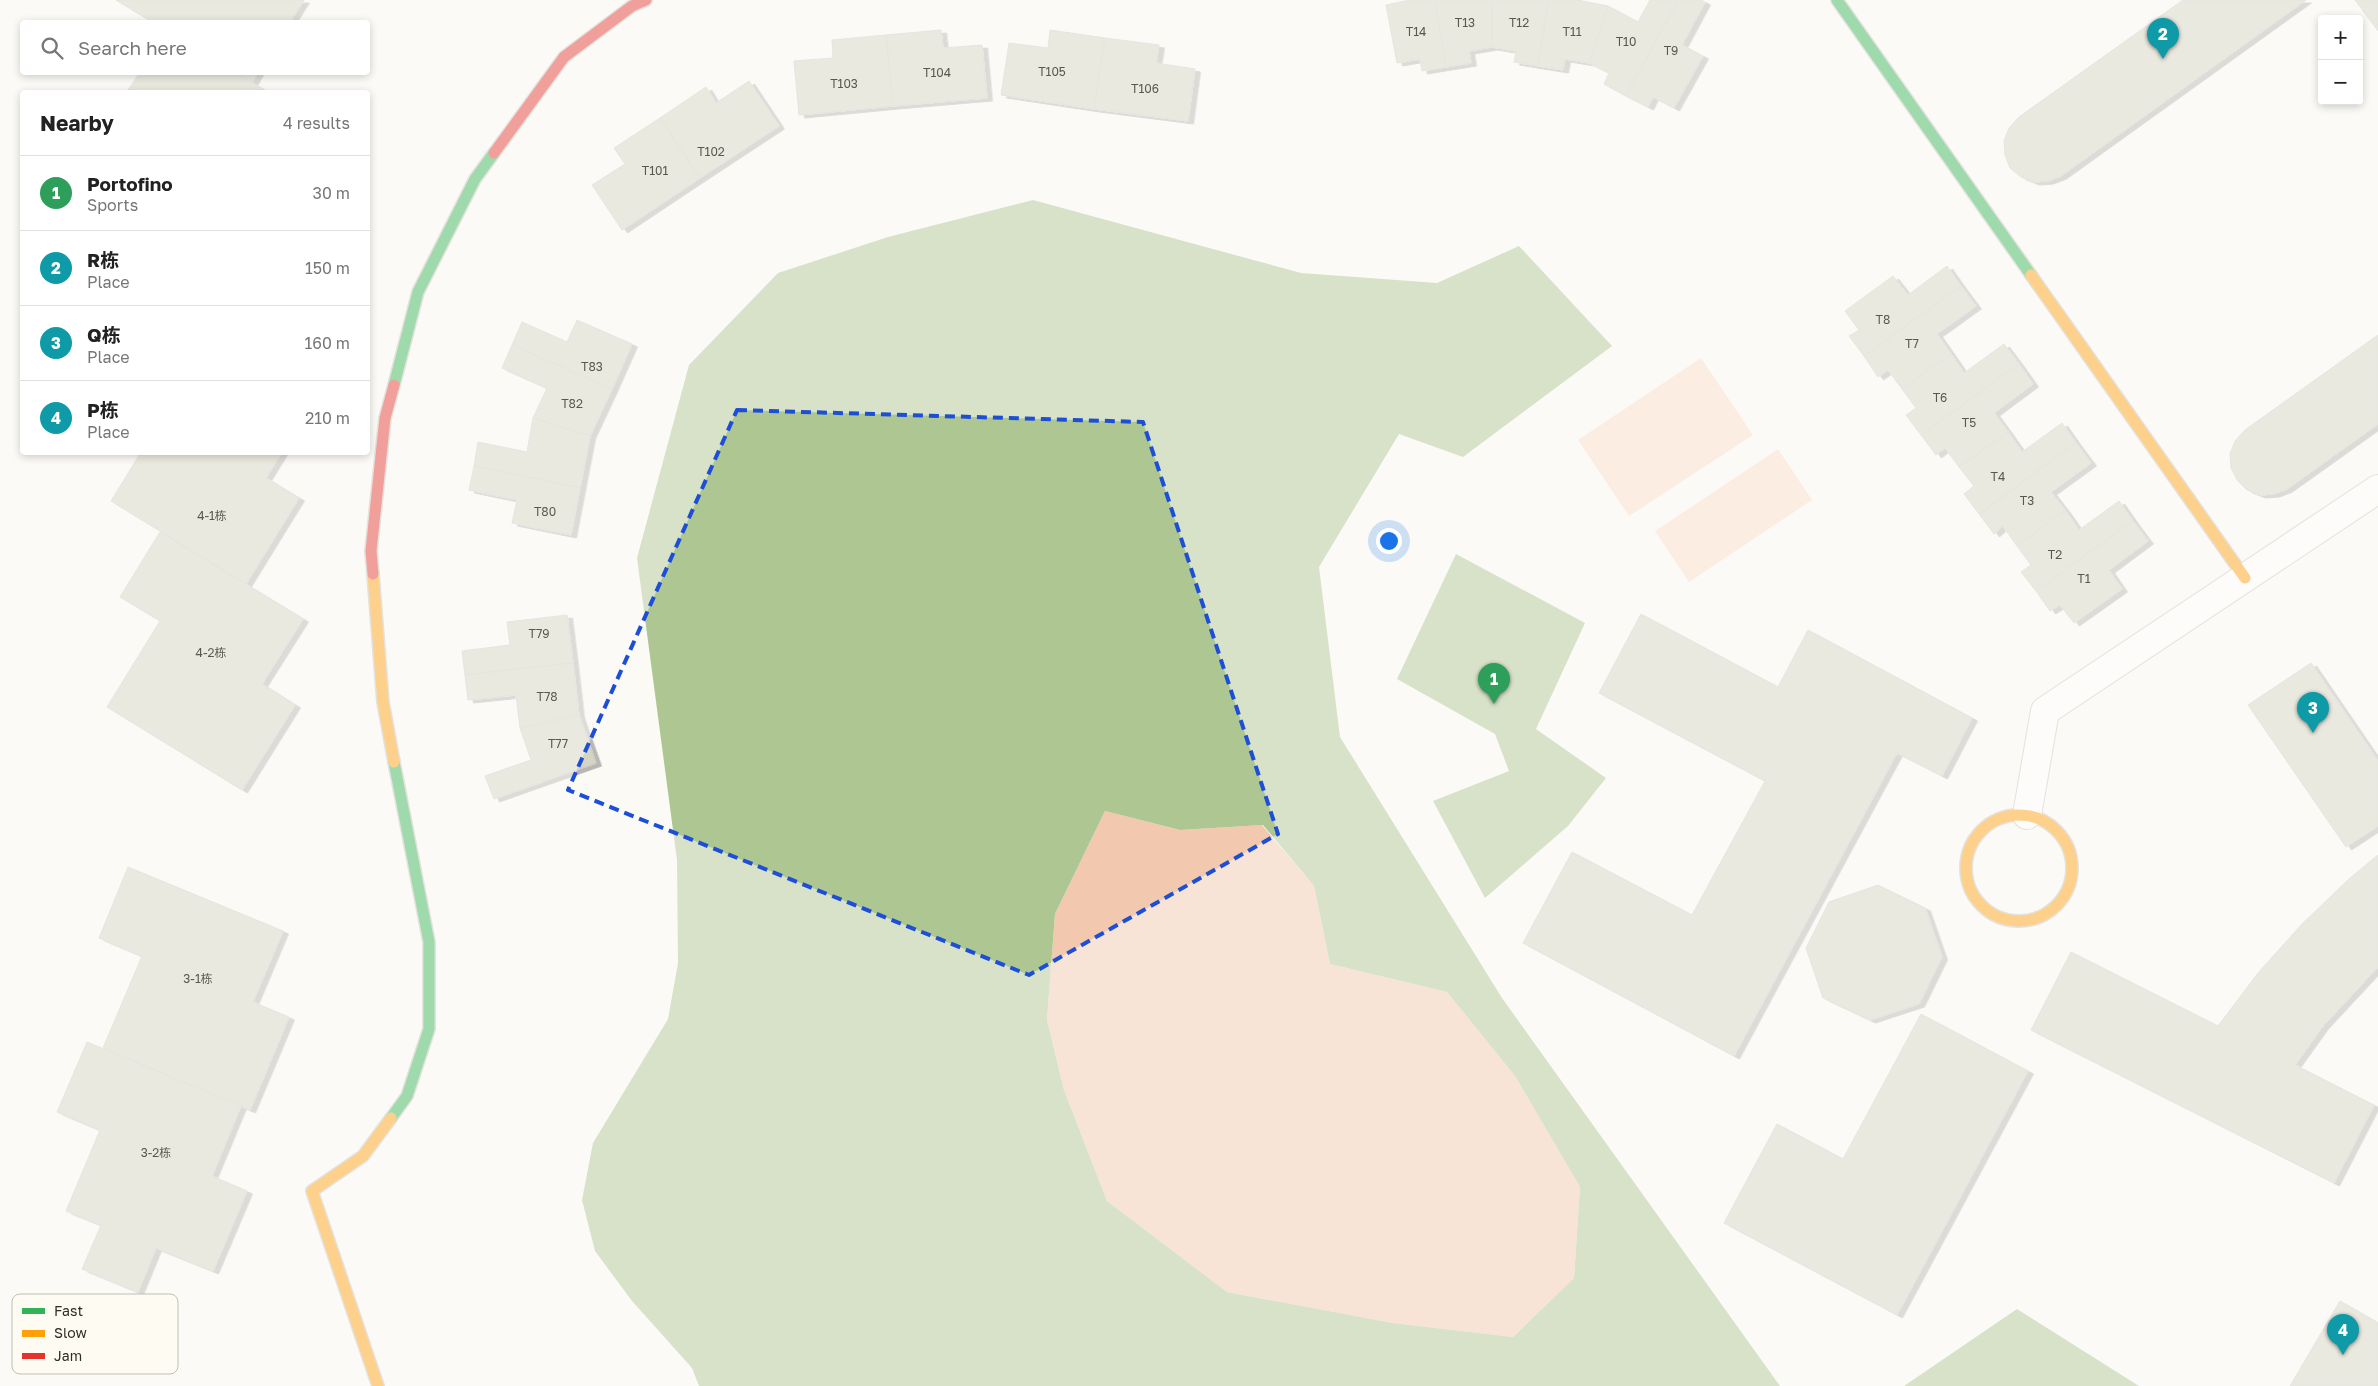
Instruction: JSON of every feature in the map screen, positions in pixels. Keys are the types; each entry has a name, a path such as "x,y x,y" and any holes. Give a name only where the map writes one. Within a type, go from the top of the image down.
{"street":[{"path":"373,1384 312,1191 363,1156 406,1096 429,1029 429,942 406,839 383,702 371,551 385,418 418,292 475,179 564,58 632,6 646,0"},
{"path":"1837,0 2245,578"},
{"path":"2027,815 2046,711 2378,489"},
{"path":"2027,815 2046,822 2061,834 2071,851 2073,871 2068,890 2057,906 2041,918 2021,922 2002,919 1985,910 1972,894 1966,876 1967,856 1975,838 1989,824 2007,816 2027,815"}],"highlighted area":[{"path":"737,410 1143,422 1278,834 1029,975 568,790"}],"shaded area":[{"path":"1033,200 1301,273 1437,283 1519,246 1612,346 1463,457 1399,434 1319,567 1340,737 1502,998 1780,1386 699,1386 692,1368 632,1301 595,1251 582,1200 593,1143 668,1019 678,963 677,860 637,558 689,365 778,273 888,237","holes":["1105,811 1180,830 1263,825 1314,886 1330,964 1447,992 1515,1076 1580,1187 1574,1278 1513,1337 1393,1323 1227,1292 1107,1201 1064,1090 1047,1020 1055,914"]},
{"path":"1701,358 1753,435 1629,516 1578,440"},
{"path":"1778,449 1812,500 1689,582 1655,531"},
{"path":"1456,554 1585,623 1536,729 1606,778 1568,826 1485,898 1433,801 1509,771 1495,734 1397,679"},
{"path":"1105,811 1180,830 1262,825 1314,886 1330,964 1447,992 1515,1076 1580,1187 1574,1278 1513,1337 1393,1323 1227,1292 1107,1201 1064,1090 1047,1020 1055,914"},
{"path":"2017,1309 2139,1386 1904,1386"}],"building":[{"path":"116,0 304,0 291,20 149,20"},
{"path":"1410,0 1435,0 1446,67 1422,71 1420,59 1397,63 1386,5"},
{"path":"1435,0 1492,0 1492,47 1469,51 1471,63 1446,67"},
{"path":"1492,0 1549,0 1538,66 1514,62 1516,51 1492,47"},
{"path":"1549,0 1577,0 1608,6 1589,63 1565,59 1563,70 1538,66"},
{"path":"1650,0 1678,0 1626,96 1604,84 1609,73 1589,63 1608,6 1638,22"},
{"path":"1678,0 1701,0 1705,2 1682,45 1703,56 1674,108 1653,97 1648,107 1626,96"},
{"path":"2183,0 2306,0 2061,176 2048,181 2034,182 2021,177 2010,168 2005,155 2004,141 2009,128 2019,117"},
{"path":"2355,0 2378,0 2378,31"},
{"path":"941,30 943,48 982,45 987,98 893,106 886,35"},
{"path":"1050,30 1105,38 1094,109 1001,95 1009,43 1048,48"},
{"path":"886,35 893,106 799,115 794,61 833,58 832,40"},
{"path":"1105,38 1159,45 1156,63 1195,69 1188,121 1094,109"},
{"path":"138,75 240,75 264,90 128,90"},
{"path":"240,75 256,75 252,83"},
{"path":"749,81 779,126 700,178 660,118 706,87 716,103"},
{"path":"660,118 700,178 622,230 592,185 625,164 614,148"},
{"path":"1947,266 1961,286 1864,356 1849,336 1859,330 1845,311 1893,276 1908,295"},
{"path":"1961,286 1976,306 1937,334 1951,354 1902,389 1888,370 1878,377 1864,356"},
{"path":"577,320 632,344 612,389 512,345 522,322 567,342"},
{"path":"2378,335 2378,424 2287,489 2274,494 2260,495 2247,490 2237,480 2231,468 2230,454 2235,441 2245,430"},
{"path":"2004,344 2019,364 1921,435 1906,415 1916,408 1902,389 1951,354 1964,373"},
{"path":"512,345 612,389 590,436 533,418 547,388 502,368"},
{"path":"2019,364 2033,384 1994,413 2008,432 1959,467 1945,448 1936,455 1921,435"},
{"path":"533,418 590,436 580,488 474,466 478,442 527,452"},
{"path":"2062,423 2076,443 1979,514 1964,494 1974,486 1959,467 2008,432 2022,452"},
{"path":"2076,443 2091,463 2051,492 2065,510 2017,546 2003,526 1994,534 1979,514"},
{"path":"139,455 280,455 266,478 299,498 246,584 111,501"},
{"path":"474,466 580,488 571,535 512,523 517,500 469,490"},
{"path":"2119,501 2133,521 2036,591 2021,572 2031,565 2017,546 2065,510 2079,530"},
{"path":"2133,521 2148,541 2109,570 2122,589 2074,623 2060,605 2050,611 2036,591"},
{"path":"160,532 303,619 262,684 295,705 242,790 107,707 160,621 120,597"},
{"path":"1641,614 1778,687 1808,630 1972,718 1942,776 1897,753 1734,1056 1523,943 1572,852 1692,915 1765,781 1599,693"},
{"path":"567,615 573,663 465,675 462,651 510,645 507,622"},
{"path":"573,663 579,715 520,728 516,695 468,700 465,675"},
{"path":"2311,663 2378,761 2378,826 2346,847 2248,705"},
{"path":"579,715 596,763 494,799 485,776 531,760 520,728"},
{"path":"2378,855 2378,967 2323,1026 2295,1065 2374,1105 2334,1183 2031,1030 2071,952 2218,1026 2258,973 2302,924 2350,878"},
{"path":"128,867 283,931 253,1002 289,1017 250,1110 103,1048 142,956 99,938"},
{"path":"1878,885 1925,908 1942,957 1919,1004 1870,1020 1823,998 1806,948 1829,902"},
{"path":"1921,1014 2028,1071 1897,1315 1724,1223 1777,1124 1843,1159"},
{"path":"87,1042 241,1106 212,1176 247,1191 213,1271 156,1248 138,1292 82,1269 101,1225 66,1211 100,1130 57,1112"},
{"path":"2340,1301 2378,1323 2378,1386 2290,1386"}],"traffic: fast":[{"path":"1837,0 2031,275"},
{"path":"394,385 418,292 475,179 494,153"},
{"path":"391,1118 407,1096 429,1029 429,942 394,762"}],"traffic: slow":[{"path":"2031,275 2245,578"},
{"path":"373,574 383,702 394,762"},
{"path":"2019,815 2039,819 2057,830 2068,848 2072,868 2068,888 2057,906 2039,917 2019,921 1999,917 1981,906 1970,888 1966,868 1970,848 1981,830 1999,819 2019,815"},
{"path":"378,1386 312,1191 363,1156 391,1118"}],"traffic: jam":[{"path":"494,153 564,57 632,6 646,0"},
{"path":"373,574 371,551 385,418 394,385"}],"place":[{"name":"R栋","path":"2163,59"},
{"name":"Portofino","path":"1494,704"},
{"name":"Q栋","path":"2313,733"},
{"name":"P栋","path":"2343,1355"}]}
